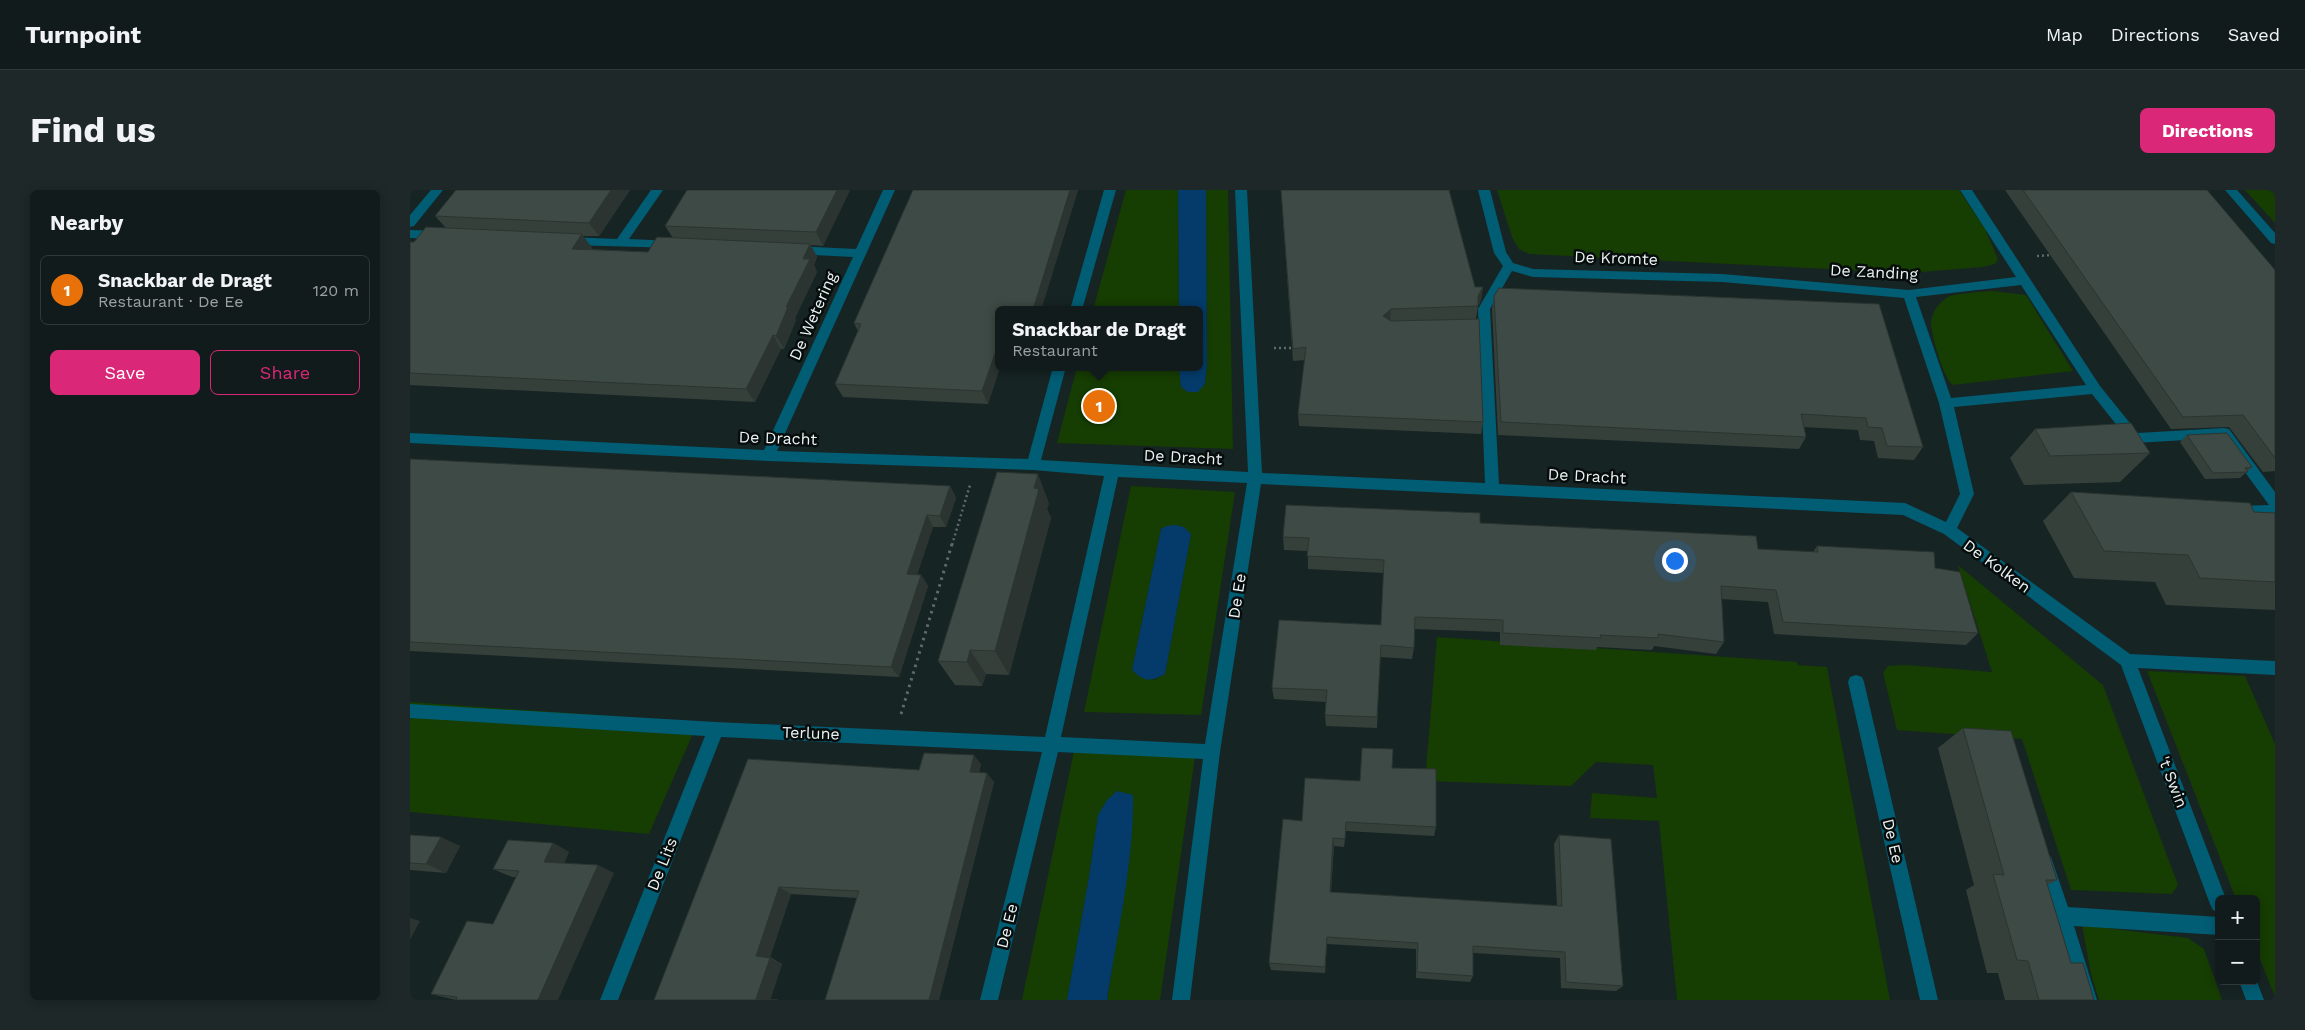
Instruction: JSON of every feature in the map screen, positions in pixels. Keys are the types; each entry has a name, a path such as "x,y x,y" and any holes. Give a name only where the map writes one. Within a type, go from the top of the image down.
{"street":[{"path":"410,223 437,190"},
{"path":"620,243 657,190"},
{"name":"De Wetering","path":"768,456 889,190"},
{"path":"1077,306 1110,190"},
{"name":"De Ee","path":"1181,1000 1212,752 1255,478 1241,190"},
{"path":"1484,190 1500,253 1509,266 1484,309 1480,325 1492,489"},
{"path":"1966,190 2095,390 2135,438 2224,433 2275,504"},
{"path":"2232,190 2275,240"},
{"path":"410,206 423,207"},
{"path":"410,234 448,236"},
{"path":"554,240 690,246"},
{"path":"780,250 859,253"},
{"name":"De Kromte","path":"1509,266 1533,273 1722,278"},
{"name":"De Zanding","path":"1722,278 1909,294 2024,280"},
{"name":"De Kolken","path":"1909,294 1946,404 1967,494 1949,530 2127,661"},
{"path":"1033,465 1059,371"},
{"path":"1946,404 2095,390"},
{"name":"De Dracht","path":"410,438 768,456 1033,465 1112,471 1905,509 1949,530"},
{"name":"De Ee","path":"989,1000 1052,743 1112,471"},
{"path":"2217,512 2275,512"},
{"path":"2127,661 2275,668"},
{"name":"'t Swin","path":"2127,661 2216,895"},
{"name":"De Ee","path":"1856,682 1929,1000"},
{"name":"Terlune","path":"410,711 716,729 1052,743 1212,752"},
{"name":"De Lits","path":"609,1000 716,729"},
{"path":"2041,850 2088,1000"},
{"path":"2062,916 2215,926"},
{"path":"2249,985 2255,1000"}],"path":[{"path":"2011,259 2060,255"},
{"path":"1249,347 1296,348"},
{"path":"894,736 976,463"}],"green space":[{"path":"1126,190 1178,190 1179,306 1094,306"},
{"path":"1206,190 1228,190 1233,449 1057,443 1076,371 1179,371 1181,387 1188,392 1205,385 1207,364"},
{"path":"1497,190 1959,190 1985,229 1998,259 1995,264 1983,267 1908,273 1529,254 1519,249 1512,237"},
{"path":"2245,190 2275,190 2275,223"},
{"path":"1992,291 2026,295 2073,371 1953,385 1945,374 1933,338 1931,320 1935,309 1950,296"},
{"path":"1131,486 1235,492 1201,715 1084,712","holes":["1167,526 1191,534 1165,674 1154,680 1132,670 1161,529"]},
{"path":"1958,565 2103,685 2178,885 2172,894 2071,890 2022,739 1897,730 1883,673 1888,666 1906,665 1992,672"},
{"path":"1437,637 1797,662 1797,665 1827,667 1890,1000 1677,1000 1659,821 1590,818 1592,793 1657,798 1653,765 1596,762 1571,786 1425,781"},
{"path":"2147,671 2245,676 2275,744 2275,997 2260,959 2260,895 2234,895"},
{"path":"410,702 698,722 649,834 410,812"},
{"path":"1075,746 1195,757 1160,1000 1107,1000 1128,865 1098,815 1067,1000 1022,1000"},
{"path":"2082,925 2188,938 2204,949 2215,985 2217,985 2222,1000 2099,1000 2091,974"}],"water":[{"path":"1178,190 1206,190 1207,364 1205,384 1198,392 1188,392 1181,387 1179,371 1203,371 1203,306 1179,306"},
{"path":"1175,525 1184,527 1191,534 1165,674 1147,680 1132,670 1161,529"},
{"path":"1117,791 1133,795 1133,820 1128,872 1107,1000 1067,1000 1098,815 1107,800"}],"building":[{"path":"456,190 611,190 589,223 435,216"},
{"path":"687,190 837,190 816,232 665,226"},
{"path":"913,190 1070,190 1034,306 995,306 995,354 982,391 835,384 861,324 854,323"},
{"path":"1281,190 1449,190 1475,287 1483,287 1478,296 1478,306 1391,309 1383,316 1391,321 1479,319 1483,422 1298,414 1306,347 1293,349"},
{"path":"2023,190 2207,190 2275,270 2275,458 2243,415 2183,417"},
{"path":"426,227 582,234 572,249 648,252 657,237 810,244 803,259 810,259 786,307 788,307 776,336 773,335 746,389 410,373 410,242 414,242"},
{"path":"1499,288 1879,304 1923,447 1887,446 1882,428 1868,427 1866,418 1801,414 1806,437 1501,422 1494,296"},
{"path":"2131,423 2150,453 2050,456 2035,429"},
{"path":"2227,433 2252,467 2245,468 2248,472 2213,473 2187,435"},
{"path":"410,459 950,486 940,516 927,515 907,574 921,575 891,667 410,642"},
{"path":"997,472 1038,474 1034,488 1039,489 995,651 970,650 967,662 938,661"},
{"path":"2071,492 2250,503 2254,512 2275,513 2275,582 2200,578 2188,555 2104,551"},
{"path":"1286,505 1480,513 1480,523 1756,536 1758,549 1818,552 1817,546 1934,552 1935,568 1960,572 1978,633 1783,622 1776,590 1721,586 1724,642 1658,634 1658,638 1600,635 1601,638 1503,633 1503,620 1415,617 1414,648 1381,645 1377,717 1325,715 1327,690 1272,688 1279,620 1381,625 1384,560 1307,556 1309,538 1283,537"},
{"path":"1963,728 2011,731 2057,880 2046,880 2071,963 2083,963 2094,1000 2039,1000 2028,961 2017,960 1993,874 2004,875"},
{"path":"1362,748 1393,749 1392,768 1436,769 1436,827 1346,822 1345,839 1333,838 1330,892 1562,906 1559,835 1611,839 1623,986 1566,982 1565,952 1473,946 1473,976 1417,972 1418,943 1327,937 1325,967 1269,963 1283,819 1302,821 1305,778 1360,781"},
{"path":"924,753 974,755 970,772 987,773 929,1000 825,1000 859,891 779,887 756,956 770,958 756,999 778,1000 654,1000 748,759 919,770"},
{"path":"410,835 441,837 426,864 410,863"},
{"path":"508,840 553,843 544,862 598,865 538,1000 456,1000 457,997 431,994 467,921 493,924 519,871 493,869"}],"place":[{"name":"Snackbar de Dragt","path":"1099,406"}]}
